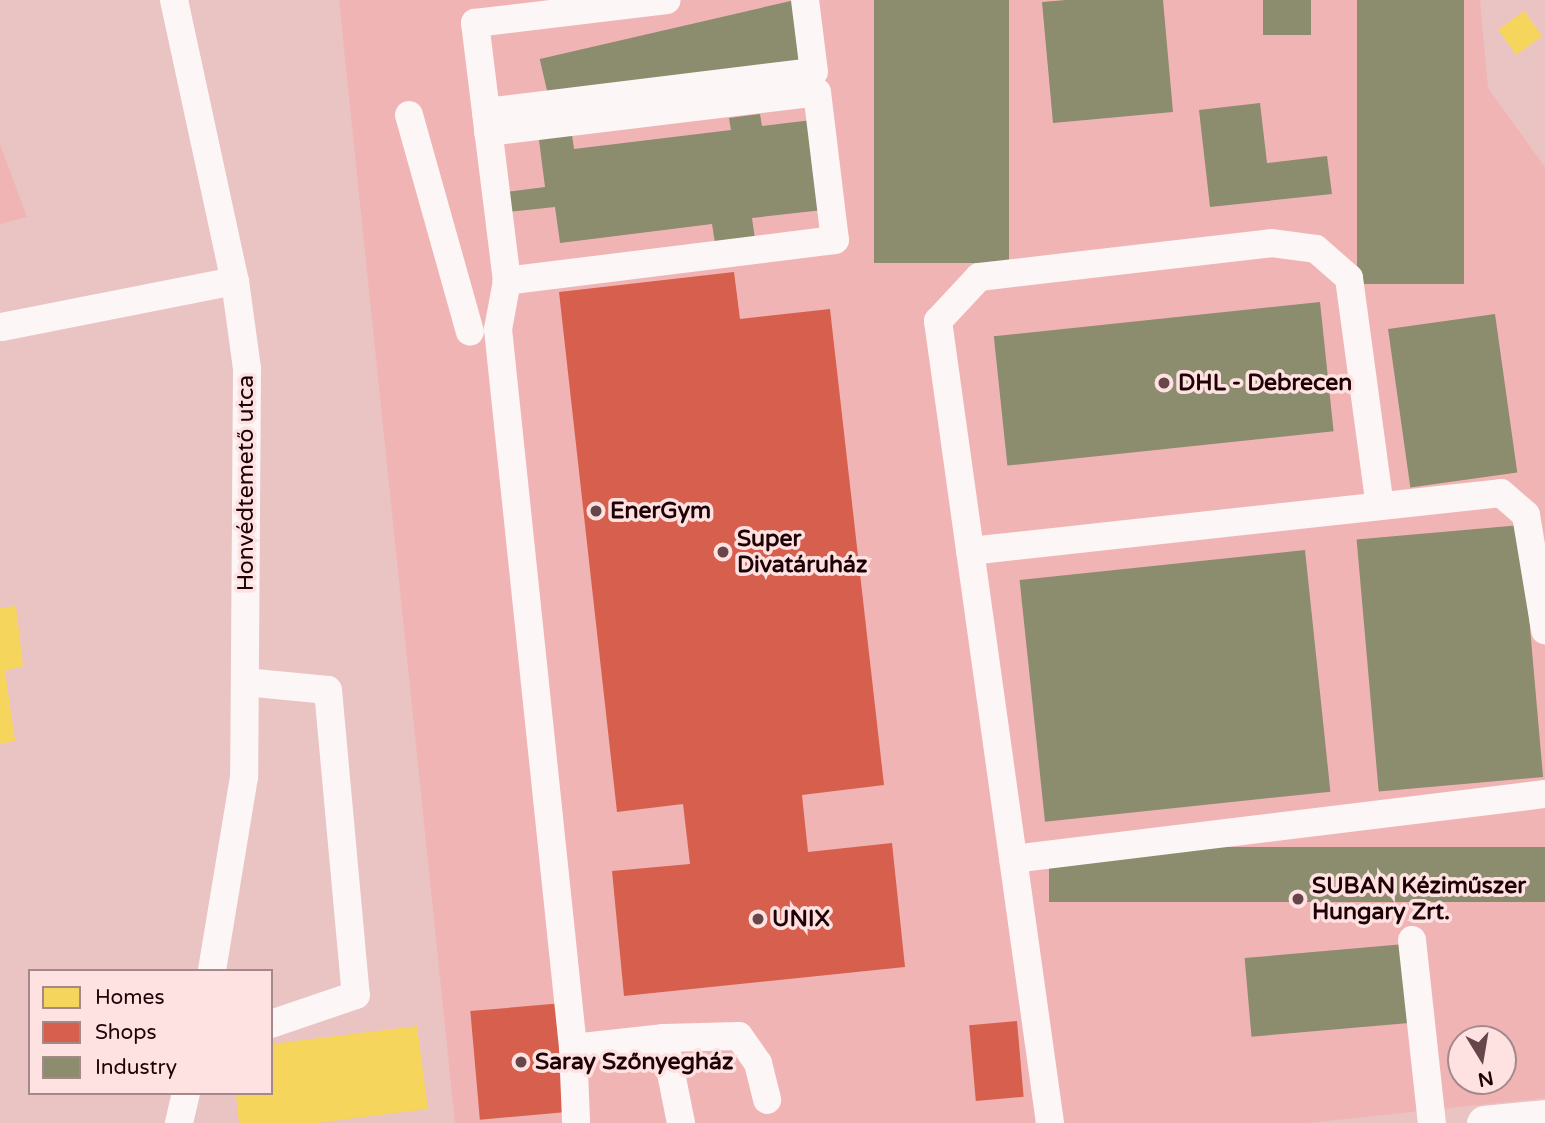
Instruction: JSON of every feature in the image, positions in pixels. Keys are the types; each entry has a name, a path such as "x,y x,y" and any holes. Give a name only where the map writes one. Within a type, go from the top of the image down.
{"main road":[{"path":"1496,1122 1545,1117"}],"street":[{"name":"Honvédtemető utca","path":"174,0 235,281 247,369 244,777 212,969"},
{"path":"576,1121 573,1048 498,328 507,281 475,23 667,0"},
{"path":"487,122 814,72 805,0"},
{"path":"487,122 817,92 819,106 835,240 507,281"},
{"path":"409,115 470,332"},
{"path":"1050,1123 938,321 979,277 1271,243 1316,249 1349,278 1380,506"},
{"path":"2,327 235,281"},
{"path":"970,551 1501,493 1526,515 1545,630"},
{"path":"245,682 328,690 356,995 273,1023"},
{"path":"1013,859 1545,794"},
{"path":"1412,940 1432,1123"},
{"path":"573,1048 664,1038 739,1036 758,1063 766,1100"},
{"path":"664,1038 681,1123"},
{"path":"179,1123 186,1095"}],"shaded area":[{"path":"339,0 1480,0 1488,88 1545,167 1545,1098 1308,1123 455,1123"},
{"path":"0,144 27,217 0,224"}],"building: Homes":[{"path":"1524,11 1542,36 1516,55 1498,30"},
{"path":"16,606 23,666 5,671 15,741 0,744 0,608"},
{"path":"417,1026 428,1109 316,1123 239,1123 236,1095 273,1095 273,1044"}],"building: Shops":[{"name":"Super Divatáruház","path":"734,272 740,319 830,309 884,785 802,795 808,852 892,843 905,967 624,996 612,871 690,864 683,804 617,812 559,292"},
{"name":"Saray Szőnyegház","path":"563,1003 572,1112 480,1120 470,1011"},
{"path":"1017,1021 1024,1097 976,1101 969,1025"}],"building: Industry":[{"path":"795,0 809,59 553,118 540,59"},
{"path":"874,0 1009,0 1009,263 874,263"},
{"path":"1163,0 1173,112 1053,123 1042,2"},
{"path":"1263,0 1311,0 1311,35 1263,35"},
{"path":"1357,0 1464,0 1464,284 1357,284"},
{"path":"1260,103 1267,163 1327,156 1332,194 1210,207 1199,110"},
{"path":"760,114 762,126 812,120 823,210 752,218 755,239 715,243 712,224 560,243 555,207 508,212 505,192 545,187 538,132 571,128 574,149 731,130 729,118"},
{"name":"DHL - Debrecen","path":"1320,302 1334,431 1007,466 994,336"},
{"path":"1495,314 1517,472 1410,487 1388,329"},
{"path":"1521,525 1543,777 1379,791 1357,539"},
{"path":"1305,550 1330,792 1045,822 1020,580"},
{"path":"1049,847 1545,847 1545,902 1049,902"},
{"path":"1405,944 1412,1023 1251,1037 1245,958"}],"place":[{"name":"DHL - Debrecen","path":"1164,383"},
{"name":"EnerGym","path":"596,511"},
{"name":"Super Divatáruház","path":"723,552"},
{"name":"SUBAN Kéziműszer Hungary Zrt.","path":"1298,899"},
{"name":"UNIX","path":"758,919"},
{"name":"Saray Szőnyegház","path":"521,1062"}]}
